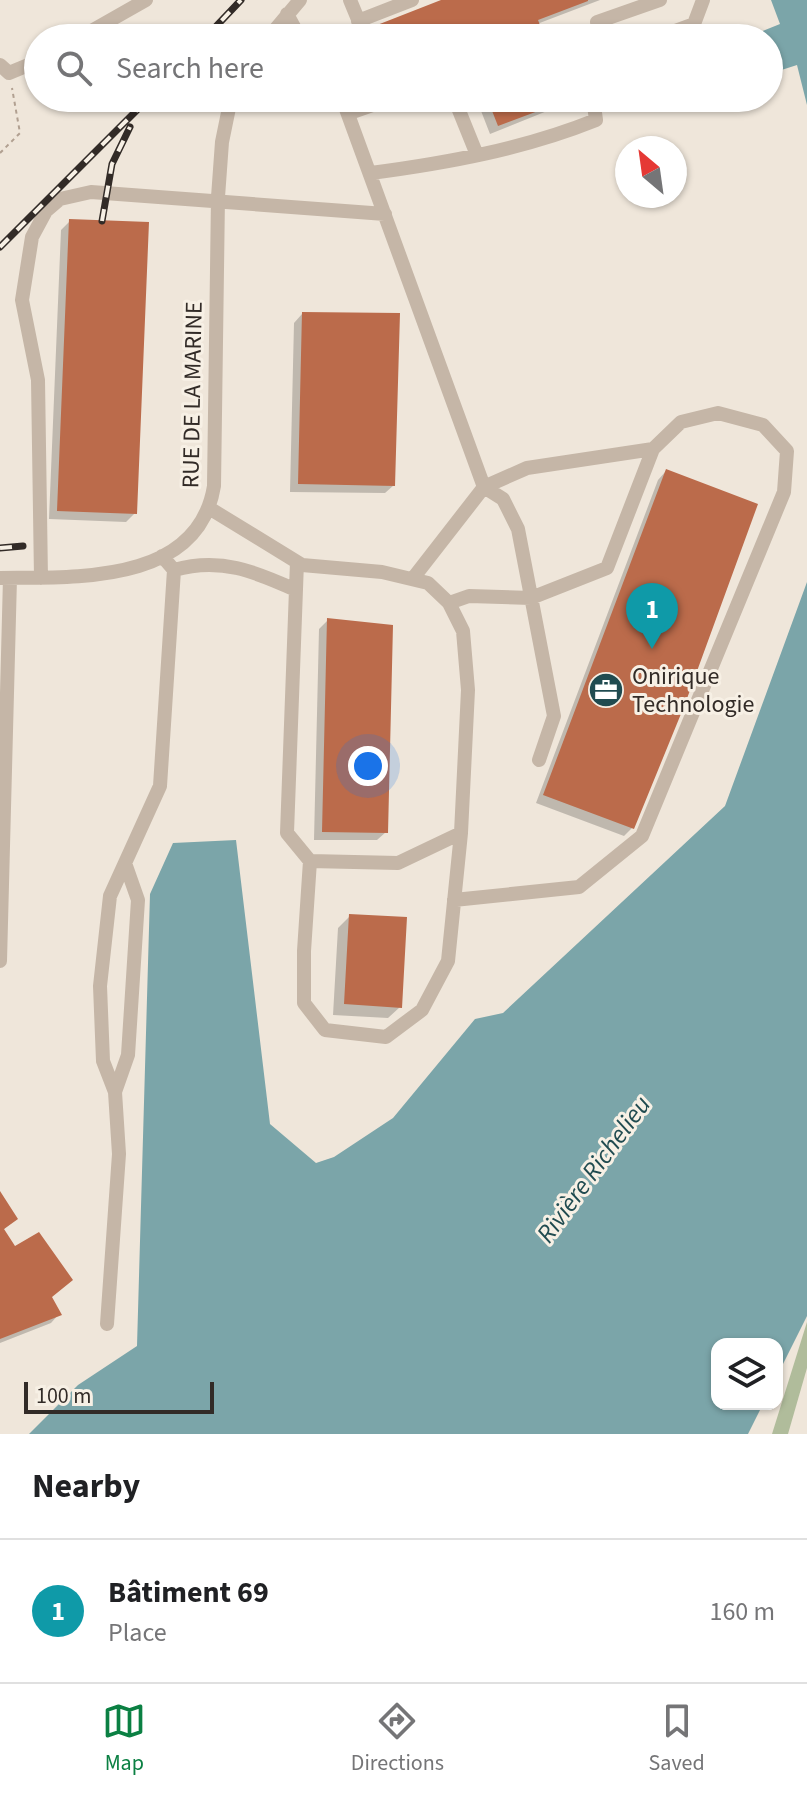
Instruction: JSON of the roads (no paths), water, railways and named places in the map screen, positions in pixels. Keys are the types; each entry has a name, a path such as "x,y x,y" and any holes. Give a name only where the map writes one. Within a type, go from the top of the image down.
{"street":[{"path":"104,24 146,0"},
{"path":"279,24 300,0"},
{"path":"350,0 360,24"},
{"path":"358,21 412,0"},
{"path":"598,24 660,0"},
{"path":"694,24 703,0"},
{"path":"287,14 292,24"},
{"path":"4,69 24,64"},
{"name":"RUE DE LA MARINE","path":"5,578 102,576 128,570 162,556 186,538 209,508 214,486 218,202 222,142 228,112"},
{"path":"353,112 350,113 385,214 484,487 503,499 518,529 554,716 539,760"},
{"path":"460,112 477,155"},
{"path":"371,173 477,155 563,134 596,120 595,112"},
{"path":"41,578 38,380 22,300 32,237 46,211 60,199 91,192 385,214"},
{"path":"449,603 469,596 531,598 607,568 653,449 681,422 718,413 763,425 787,451 784,492 642,836 579,887 454,900"},
{"path":"414,577 484,487 527,468 653,449"},
{"path":"209,508 297,562 314,568 414,577 428,583 449,603 463,631 468,670 461,833 448,961 422,1010 386,1037 325,1030 304,1003 310,861 287,833 297,562"},
{"path":"107,1324 119,1154 115,1092 103,1061 100,986 110,896 160,786 174,570 162,556"},
{"path":"174,570 220,562 257,572 296,590"},
{"path":"0,961 5,578"},
{"path":"310,861 398,863 461,833"},
{"path":"115,1092 128,1055 138,900 125,863"}],"water":[{"path":"771,0 807,0 807,105 797,65 783,70 783,24 780,24"},
{"name":"Rivière Richelieu","path":"807,582 807,1316 783,1364 783,1338 711,1338 711,1410 760,1410 748,1434 29,1434 78,1385 137,1346 150,894 173,843 236,840 270,1124 316,1163 334,1157 393,1118 475,1019 503,1013 725,806"}],"railway":[{"path":"218,24 241,0"},
{"path":"0,247 135,112"},
{"path":"102,221 112,164 130,127"},
{"path":"0,548 23,546"}],"place":[{"name":"Bâtiment 69","path":"652,649"},
{"name":"Onirique Technologie","path":"606,690"}]}
